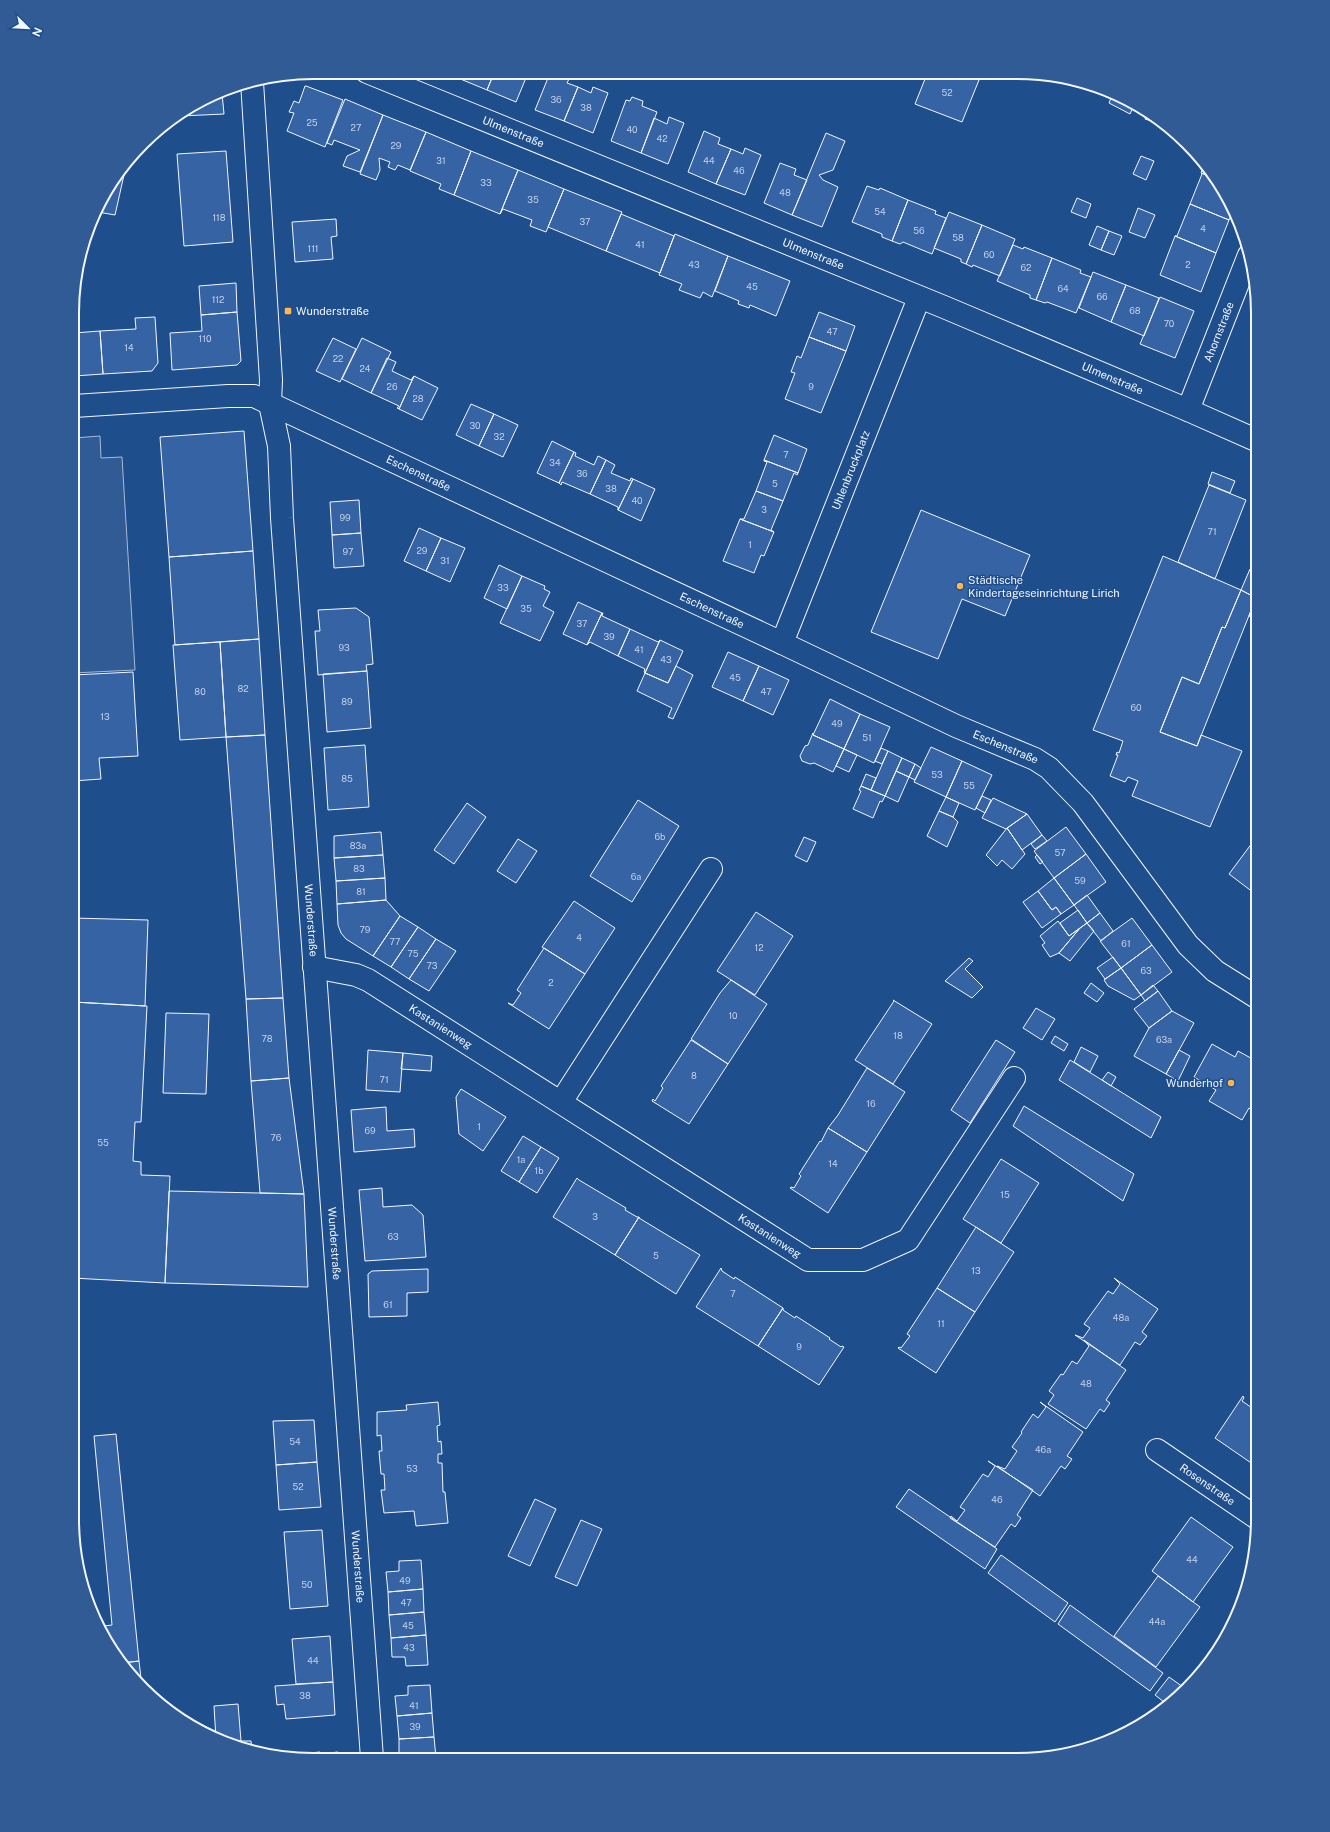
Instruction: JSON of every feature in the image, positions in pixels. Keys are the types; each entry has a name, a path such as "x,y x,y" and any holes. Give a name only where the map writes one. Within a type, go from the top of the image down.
{"street":[{"name":"Ulmenstraße","path":"384,79 919,298 1188,410 1251,438"},
{"name":"Wunderstraße","path":"252,87 271,380 270,404 279,446 283,526 314,967 372,1753"},
{"name":"Ahornstraße","path":"1188,410 1245,264"},
{"name":"Uhlenbruckplatz","path":"782,643 919,298"},
{"name":"Eschenstraße","path":"79,406 254,396 956,726 1035,759 1049,768 1083,804 1188,944 1216,971 1251,994"},
{"path":"561,1102 711,869"},
{"name":"Kastanienweg","path":"314,967 356,974 368,980 808,1260 864,1260 908,1240 1014,1078"},
{"name":"Rosenstraße","path":"1157,1450 1251,1513"}],"shaded area":[{"path":"100,436 101,458 122,457 135,670 79,673 79,438"}],"building":[{"path":"460,79 492,79 487,90"},
{"path":"492,79 526,79 516,102 487,90"},
{"path":"548,79 569,79 567,83 578,87 564,121 535,110"},
{"path":"925,79 979,80 962,122 915,104"},
{"path":"305,86 343,100 325,147 287,131 294,113 289,112 294,101 299,103"},
{"path":"578,87 591,93 593,87 608,93 593,133 564,121"},
{"path":"632,97 643,101 642,106 657,112 641,153 611,141 626,100 630,101"},
{"path":"222,98 224,114 188,116 196,110"},
{"path":"345,99 383,115 360,172 343,166 347,156 360,150 334,140 332,145 327,143"},
{"path":"1111,99 1132,109 1130,114 1109,103"},
{"path":"383,115 426,132 410,170 398,165 395,170 388,167 390,162 379,158 380,170 376,180 360,174"},
{"path":"669,117 684,123 668,164 641,153 654,118 667,124"},
{"path":"704,131 720,138 718,144 731,149 716,184 688,172"},
{"path":"426,132 471,151 454,195 439,189 441,184 410,171"},
{"path":"826,133 845,141 833,170 819,175 823,180 838,187 822,227 792,215"},
{"path":"745,148 761,155 745,195 716,184 731,149 743,154"},
{"path":"226,151 233,242 184,246 177,154"},
{"path":"471,151 518,170 500,214 454,195"},
{"path":"1141,156 1154,161 1146,180 1133,174"},
{"path":"780,163 796,169 794,175 807,180 792,215 764,203"},
{"path":"518,170 564,189 546,232 530,226 532,220 503,209 500,214"},
{"path":"1201,173 1205,175 1220,196 1230,217 1229,220 1190,204 1202,174"},
{"path":"124,176 115,215 102,213 110,196"},
{"path":"867,186 879,190 880,188 908,200 892,241 882,237 882,234 852,222"},
{"path":"564,189 622,212 606,251 548,227"},
{"path":"1077,198 1091,204 1086,218 1071,212"},
{"path":"908,200 936,211 935,214 946,218 932,254 903,242 900,244 892,241"},
{"path":"1190,204 1229,220 1216,253 1175,236 1177,236"},
{"path":"1138,208 1155,215 1145,238 1129,232"},
{"path":"949,212 982,225 966,264 961,262 961,259 934,248"},
{"path":"621,214 674,236 660,273 606,251"},
{"path":"336,219 337,236 331,237 333,259 295,262 292,222"},
{"path":"982,225 1015,239 1000,276 973,265 972,267 966,264"},
{"path":"1097,226 1109,231 1101,250 1089,245"},
{"path":"1109,231 1122,236 1114,255 1101,250"},
{"path":"675,234 728,256 712,297 703,292 700,298 679,290 682,284 659,275"},
{"path":"1175,236 1216,253 1201,292 1160,275"},
{"path":"1013,245 1023,249 1024,247 1052,258 1036,300 1030,298 1030,295 997,281"},
{"path":"728,256 790,281 776,316 750,305 749,308 738,304 739,301 715,291"},
{"path":"1052,258 1081,270 1080,273 1091,277 1076,313 1047,302 1045,303 1036,300"},
{"path":"1093,272 1126,285 1111,322 1079,308"},
{"path":"236,283 237,312 201,315 199,286"},
{"path":"1126,285 1159,298 1144,336 1111,322"},
{"path":"1160,297 1194,311 1175,358 1140,344"},
{"path":"237,312 241,361 237,365 172,370 170,333 202,331 201,315"},
{"path":"819,312 855,326 846,351 809,337"},
{"path":"155,317 158,363 152,371 103,374 100,331 136,329 135,318"},
{"path":"100,331 103,374 79,376 79,333"},
{"path":"809,337 846,351 821,413 785,399 795,373 791,372 797,356 801,358"},
{"path":"333,338 356,349 340,382 316,371"},
{"path":"362,338 391,352 371,393 342,379"},
{"path":"387,358 396,362 392,371 411,380 414,376 399,409 397,408 399,406 371,393"},
{"path":"414,376 438,388 422,420 399,409"},
{"path":"471,404 494,414 479,446 456,435"},
{"path":"494,414 518,425 503,457 479,446"},
{"path":"244,431 253,551 169,557 160,437"},
{"path":"774,435 807,449 798,473 764,460"},
{"path":"552,441 574,452 559,483 537,473"},
{"path":"574,452 576,453 575,456 594,465 598,456 606,460 590,494 562,482 561,485 559,483"},
{"path":"606,460 615,465 611,473 630,481 631,478 633,479 618,510 618,507 590,494"},
{"path":"764,460 798,473 797,475 794,473 783,501 756,491 767,462"},
{"path":"1212,472 1235,481 1230,493 1208,484"},
{"path":"633,479 655,489 641,521 618,510"},
{"path":"1209,485 1246,500 1215,579 1178,562"},
{"path":"756,491 783,501 771,530 774,532 740,519 744,519"},
{"path":"359,500 361,533 332,535 330,502"},
{"path":"921,510 1030,555 1005,616 962,599 938,659 871,632"},
{"path":"740,519 774,532 764,556 761,555 754,573 723,561"},
{"path":"419,528 441,538 426,571 404,561"},
{"path":"361,533 364,566 334,568 332,535"},
{"path":"441,538 465,548 450,582 426,571"},
{"path":"253,551 259,639 175,645 169,557"},
{"path":"1163,556 1241,590 1225,628 1222,627 1199,684 1182,677 1160,732 1197,746 1201,735 1242,751 1210,827 1132,796 1138,781 1128,777 1125,782 1110,776 1118,755 1116,755 1117,752 1119,753 1123,741 1093,730"},
{"path":"499,565 522,576 507,609 484,598"},
{"path":"1250,569 1251,569 1251,595 1241,590"},
{"path":"522,576 545,586 544,589 550,592 543,606 554,612 540,641 500,623"},
{"path":"1241,590 1251,595 1251,611 1197,746 1160,732 1182,677 1199,684 1222,627 1225,628"},
{"path":"578,602 602,613 587,645 563,634"},
{"path":"356,608 369,617 373,664 366,665 367,671 318,675 315,631 320,631 318,610"},
{"path":"602,613 602,616 630,629 618,656 590,642 587,645"},
{"path":"630,629 658,642 660,640 645,673 645,669 618,656"},
{"path":"259,639 265,735 226,737 220,642"},
{"path":"660,640 683,651 668,683 645,673"},
{"path":"220,642 226,737 180,740 173,645"},
{"path":"728,652 759,666 743,701 712,687"},
{"path":"676,666 693,675 673,719 668,717 672,708 637,691 645,673 668,683"},
{"path":"759,666 789,680 773,715 743,701"},
{"path":"367,671 371,728 327,732 323,674"},
{"path":"133,672 138,756 99,758 101,779 79,781 79,675"},
{"path":"830,699 860,714 844,749 813,735"},
{"path":"860,714 890,727 874,763 844,749"},
{"path":"813,733 813,735 844,749 833,772 814,763 810,764 802,761 800,756 805,746 808,745"},
{"path":"265,735 283,998 246,999 226,737"},
{"path":"365,745 369,807 328,810 324,748"},
{"path":"931,747 962,761 946,797 914,782"},
{"path":"881,748 888,751 882,764 875,761"},
{"path":"844,749 857,755 849,772 836,766"},
{"path":"888,751 902,758 885,796 871,790"},
{"path":"902,758 915,764 909,777 896,771"},
{"path":"962,761 992,775 975,810 946,797"},
{"path":"915,764 921,768 915,780 909,777"},
{"path":"896,771 909,777 898,802 885,796"},
{"path":"866,774 876,778 871,790 861,786"},
{"path":"861,786 885,796 882,802 880,801 873,818 853,809 861,791 859,790"},
{"path":"982,796 991,800 985,813 976,808"},
{"path":"946,797 959,803 953,817 939,811"},
{"path":"993,798 1027,814 1006,829 982,818"},
{"path":"638,800 679,826 632,902 590,876"},
{"path":"467,803 486,817 454,864 434,850"},
{"path":"939,811 953,817 958,822 947,847 927,836"},
{"path":"1027,814 1042,835 1022,850 1007,828"},
{"path":"1066,827 1086,854 1054,878 1034,851"},
{"path":"1007,828 1025,854 1012,869 1002,860 997,866 986,855"},
{"path":"381,832 383,855 334,858 334,836"},
{"path":"1042,835 1047,841 1035,849 1031,844"},
{"path":"804,837 816,842 807,862 795,856"},
{"path":"518,839 537,851 516,883 497,871"},
{"path":"1251,844 1251,891 1229,874"},
{"path":"1086,854 1106,882 1074,905 1054,878"},
{"path":"383,855 385,878 336,881 334,858"},
{"path":"1037,855 1043,862 1040,864 1035,857"},
{"path":"385,878 386,900 337,904 336,881"},
{"path":"1054,878 1074,905 1061,914 1056,907 1052,910 1038,891"},
{"path":"1038,891 1052,910 1056,907 1061,914 1042,928 1023,902"},
{"path":"1087,895 1100,913 1087,923 1074,905"},
{"path":"386,900 400,916 373,956 346,939 341,933 338,925 337,904"},
{"path":"574,901 615,928 585,974 542,947"},
{"path":"1078,910 1087,923 1069,936 1060,923"},
{"path":"756,912 793,936 755,995 717,971"},
{"path":"1100,913 1113,931 1101,941 1087,923"},
{"path":"400,916 418,927 391,967 373,956"},
{"path":"79,918 148,920 145,1006 79,1002"},
{"path":"1132,918 1152,945 1121,968 1100,941"},
{"path":"1058,921 1069,936 1080,928 1059,953 1050,957 1042,945 1045,943 1040,936"},
{"path":"1087,923 1094,931 1070,961 1059,953 1080,928"},
{"path":"418,927 436,939 409,979 391,967"},
{"path":"436,939 456,951 429,991 409,979"},
{"path":"1152,945 1172,972 1141,995 1121,968"},
{"path":"544,948 585,974 549,1029 508,1003 513,1005 521,993 517,990"},
{"path":"1113,957 1121,968 1105,979 1097,968"},
{"path":"969,958 973,961 965,969 983,987 972,998 945,981"},
{"path":"1121,968 1141,995 1134,1000 1108,986 1104,980"},
{"path":"731,980 767,1004 728,1064 691,1039 720,993"},
{"path":"1091,983 1104,993 1097,1002 1084,993"},
{"path":"1153,985 1158,991 1145,1001 1141,995"},
{"path":"1158,991 1172,1011 1149,1028 1134,1009"},
{"path":"283,998 289,1078 251,1081 246,999"},
{"path":"893,1000 932,1024 893,1084 855,1060 894,1001"},
{"path":"79,1002 147,1006 141,1122 135,1122 133,1161 141,1162 141,1175 170,1176 165,1283 79,1278"},
{"path":"1036,1008 1055,1019 1042,1040 1023,1028"},
{"path":"1172,1011 1194,1023 1166,1074 1134,1056 1149,1028"},
{"path":"166,1013 209,1014 206,1094 163,1093"},
{"path":"1055,1036 1068,1044 1064,1051 1051,1043"},
{"path":"691,1040 728,1064 689,1124 652,1101 653,1099 655,1101 663,1088 661,1086"},
{"path":"996,1040 1015,1052 970,1123 951,1110"},
{"name":"Wunderhof","path":"1212,1044 1235,1057 1238,1051 1251,1058 1251,1109 1249,1108 1242,1120 1209,1101 1216,1090 1194,1077"},
{"path":"1081,1047 1098,1056 1090,1072 1074,1062"},
{"path":"368,1050 403,1053 400,1092 366,1090"},
{"path":"1179,1050 1190,1056 1178,1081 1166,1074"},
{"path":"403,1053 432,1056 431,1071 401,1069"},
{"path":"1070,1060 1161,1117 1151,1138 1059,1080"},
{"path":"867,1068 905,1092 867,1152 828,1128 838,1115"},
{"path":"1108,1072 1116,1077 1111,1086 1102,1080"},
{"path":"289,1078 304,1194 260,1193 251,1081"},
{"path":"461,1089 506,1117 483,1151 459,1134 456,1097"},
{"path":"1024,1106 1134,1174 1123,1201 1013,1126"},
{"path":"386,1107 387,1131 414,1129 415,1147 354,1152 351,1110"},
{"path":"828,1128 867,1152 828,1213 790,1188 794,1188 801,1176 799,1174 820,1141 821,1142"},
{"path":"523,1136 541,1147 519,1182 501,1171"},
{"path":"541,1147 559,1158 537,1193 519,1182"},
{"path":"1001,1159 1039,1183 1001,1243 963,1219"},
{"path":"577,1178 626,1208 625,1210 639,1217 615,1255 553,1217"},
{"path":"382,1188 383,1207 412,1205 423,1215 426,1257 365,1261 359,1190"},
{"path":"169,1191 304,1194 308,1287 165,1283"},
{"path":"639,1217 700,1255 676,1294 615,1255"},
{"path":"976,1227 1014,1252 975,1312 937,1288"},
{"path":"721,1268 722,1271 734,1279 735,1277 783,1308 758,1346 696,1307"},
{"path":"428,1269 428,1292 407,1293 407,1316 369,1317 368,1274 372,1271"},
{"path":"1114,1278 1158,1309 1142,1332 1147,1336 1140,1345 1135,1342 1120,1365 1075,1335 1083,1338 1090,1328 1084,1324 1108,1291 1113,1294 1120,1284"},
{"path":"937,1288 975,1312 936,1373 898,1348 901,1348 910,1336 907,1334"},
{"path":"783,1308 783,1310 795,1318 796,1316 841,1347 844,1347 819,1385 758,1346"},
{"path":"1084,1340 1126,1370 1106,1400 1110,1403 1104,1412 1100,1409 1086,1429 1048,1404 1054,1395 1049,1391 1061,1374 1063,1375 1072,1361 1077,1364 1089,1346"},
{"path":"1243,1396 1244,1398 1242,1401 1251,1407 1251,1463 1215,1438"},
{"path":"438,1402 440,1425 437,1426 438,1442 441,1441 442,1454 438,1454 438,1463 442,1463 443,1492 445,1492 448,1523 416,1526 414,1511 384,1513 381,1490 385,1490 384,1474 381,1474 379,1451 382,1451 381,1435 377,1436 377,1412 407,1410 406,1405"},
{"path":"1040,1402 1083,1432 1067,1456 1072,1459 1065,1469 1061,1466 1040,1496 997,1466 1005,1469 1017,1451 1012,1447 1022,1433 1021,1432 1033,1414 1038,1418 1046,1407"},
{"path":"314,1420 317,1462 276,1465 273,1421"},
{"path":"116,1434 139,1661 128,1662 105,1626 112,1625 94,1436"},
{"path":"988,1461 1033,1490 1017,1515 1021,1518 1015,1527 1011,1524 995,1547 950,1518 951,1516 957,1521 965,1510 960,1507 983,1474 988,1477 995,1466"},
{"path":"317,1462 321,1507 279,1510 276,1465"},
{"path":"909,1489 997,1549 985,1569 896,1507"},
{"path":"535,1499 556,1509 530,1566 508,1556"},
{"path":"1191,1517 1233,1547 1193,1602 1152,1571"},
{"path":"581,1520 602,1529 577,1586 555,1577"},
{"path":"322,1530 328,1606 290,1609 284,1532"},
{"path":"1001,1555 1068,1603 1055,1622 988,1573"},
{"path":"421,1560 423,1589 388,1592 386,1572 399,1571 399,1561"},
{"path":"1158,1576 1200,1607 1156,1667 1114,1636"},
{"path":"423,1589 424,1612 389,1615 388,1592"},
{"path":"1070,1605 1163,1673 1150,1691 1058,1624"},
{"path":"424,1612 426,1635 391,1638 389,1615"},
{"path":"426,1635 428,1665 406,1666 405,1657 392,1657 391,1638"},
{"path":"330,1636 333,1682 296,1684 292,1639"},
{"path":"139,1661 141,1677 137,1673 128,1662"},
{"path":"1169,1677 1181,1685 1163,1701 1155,1695"},
{"path":"333,1682 335,1715 286,1719 284,1704 277,1705 275,1686"},
{"path":"430,1685 432,1713 397,1716 395,1696 408,1695 408,1686"},
{"path":"238,1704 241,1741 216,1731 214,1706"},
{"path":"432,1713 434,1737 399,1739 397,1716"},
{"path":"434,1737 436,1753 399,1753 399,1739"},
{"path":"239,1741 251,1741 251,1745"}],"place":[{"name":"Wunderstraße","path":"288,311"},
{"name":"Städtische Kindertageseinrichtung Lirich","path":"960,586"},
{"name":"Wunderhof","path":"1231,1083"}]}
